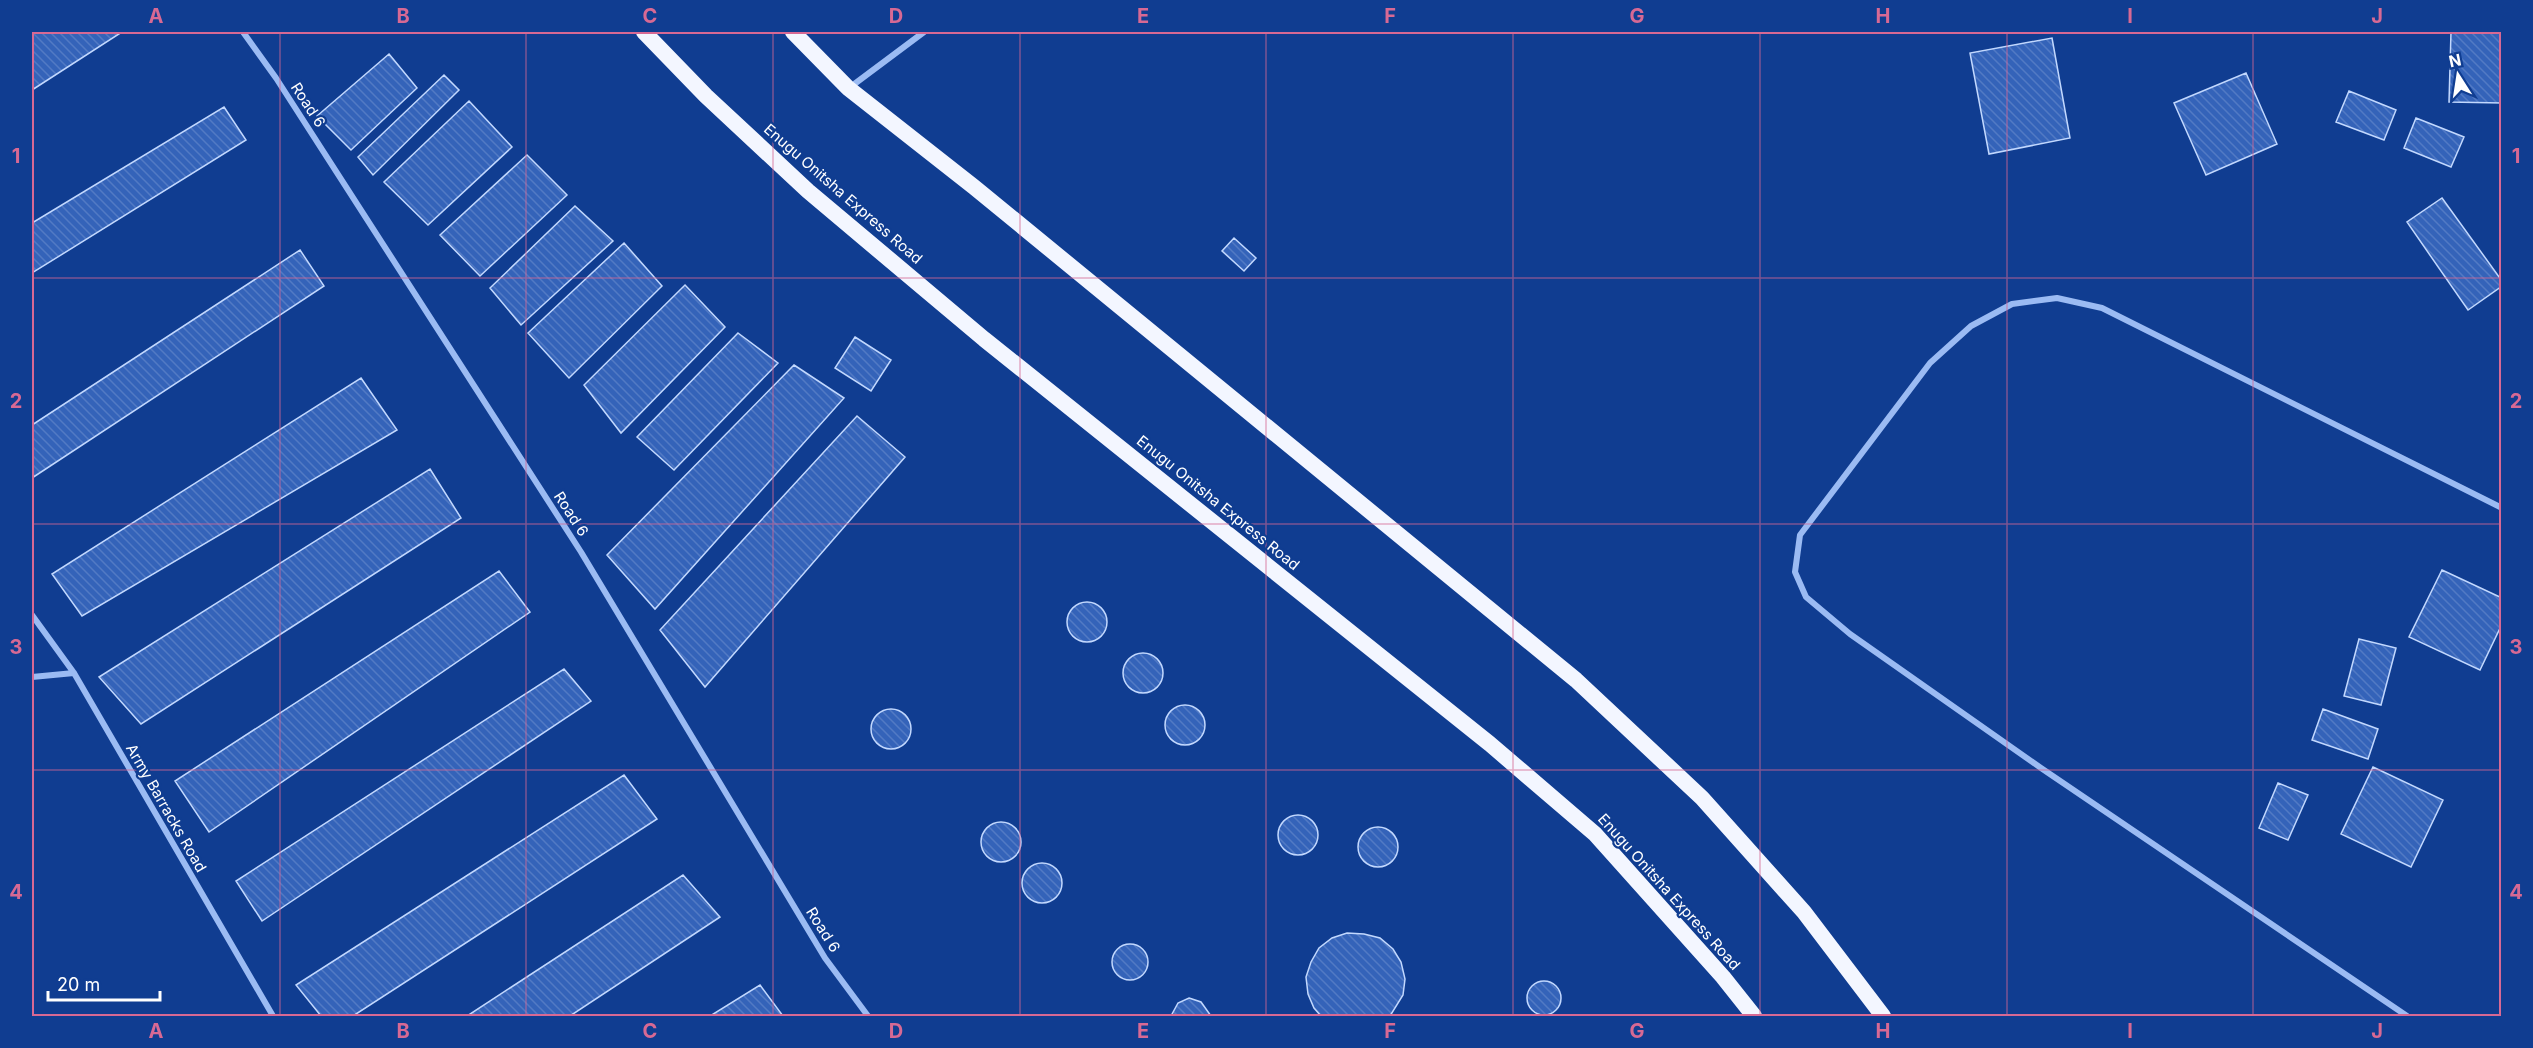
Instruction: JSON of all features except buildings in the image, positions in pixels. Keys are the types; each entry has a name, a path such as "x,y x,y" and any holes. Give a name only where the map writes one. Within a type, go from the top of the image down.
{"highway":[{"name":"Enugu Onitsha Express Road","path":"644,32 706,96 817,198 984,339 1490,744 1594,834 1723,977 1754,1017"},
{"path":"793,32 848,88 974,187 1576,680 1702,798 1804,912 1883,1017"}],"street":[{"name":"Road 6","path":"243,32 289,97 581,552 825,958 868,1017"},
{"path":"848,88 924,32"},
{"path":"2407,1017 2031,762 1850,633 1806,597 1795,572 1800,535 1930,363 1971,326 2012,304 2057,298 2102,308 2502,508"},
{"name":"Army Barracks Road","path":"32,615 74,673 273,1017"},
{"path":"32,677 74,673"}]}
